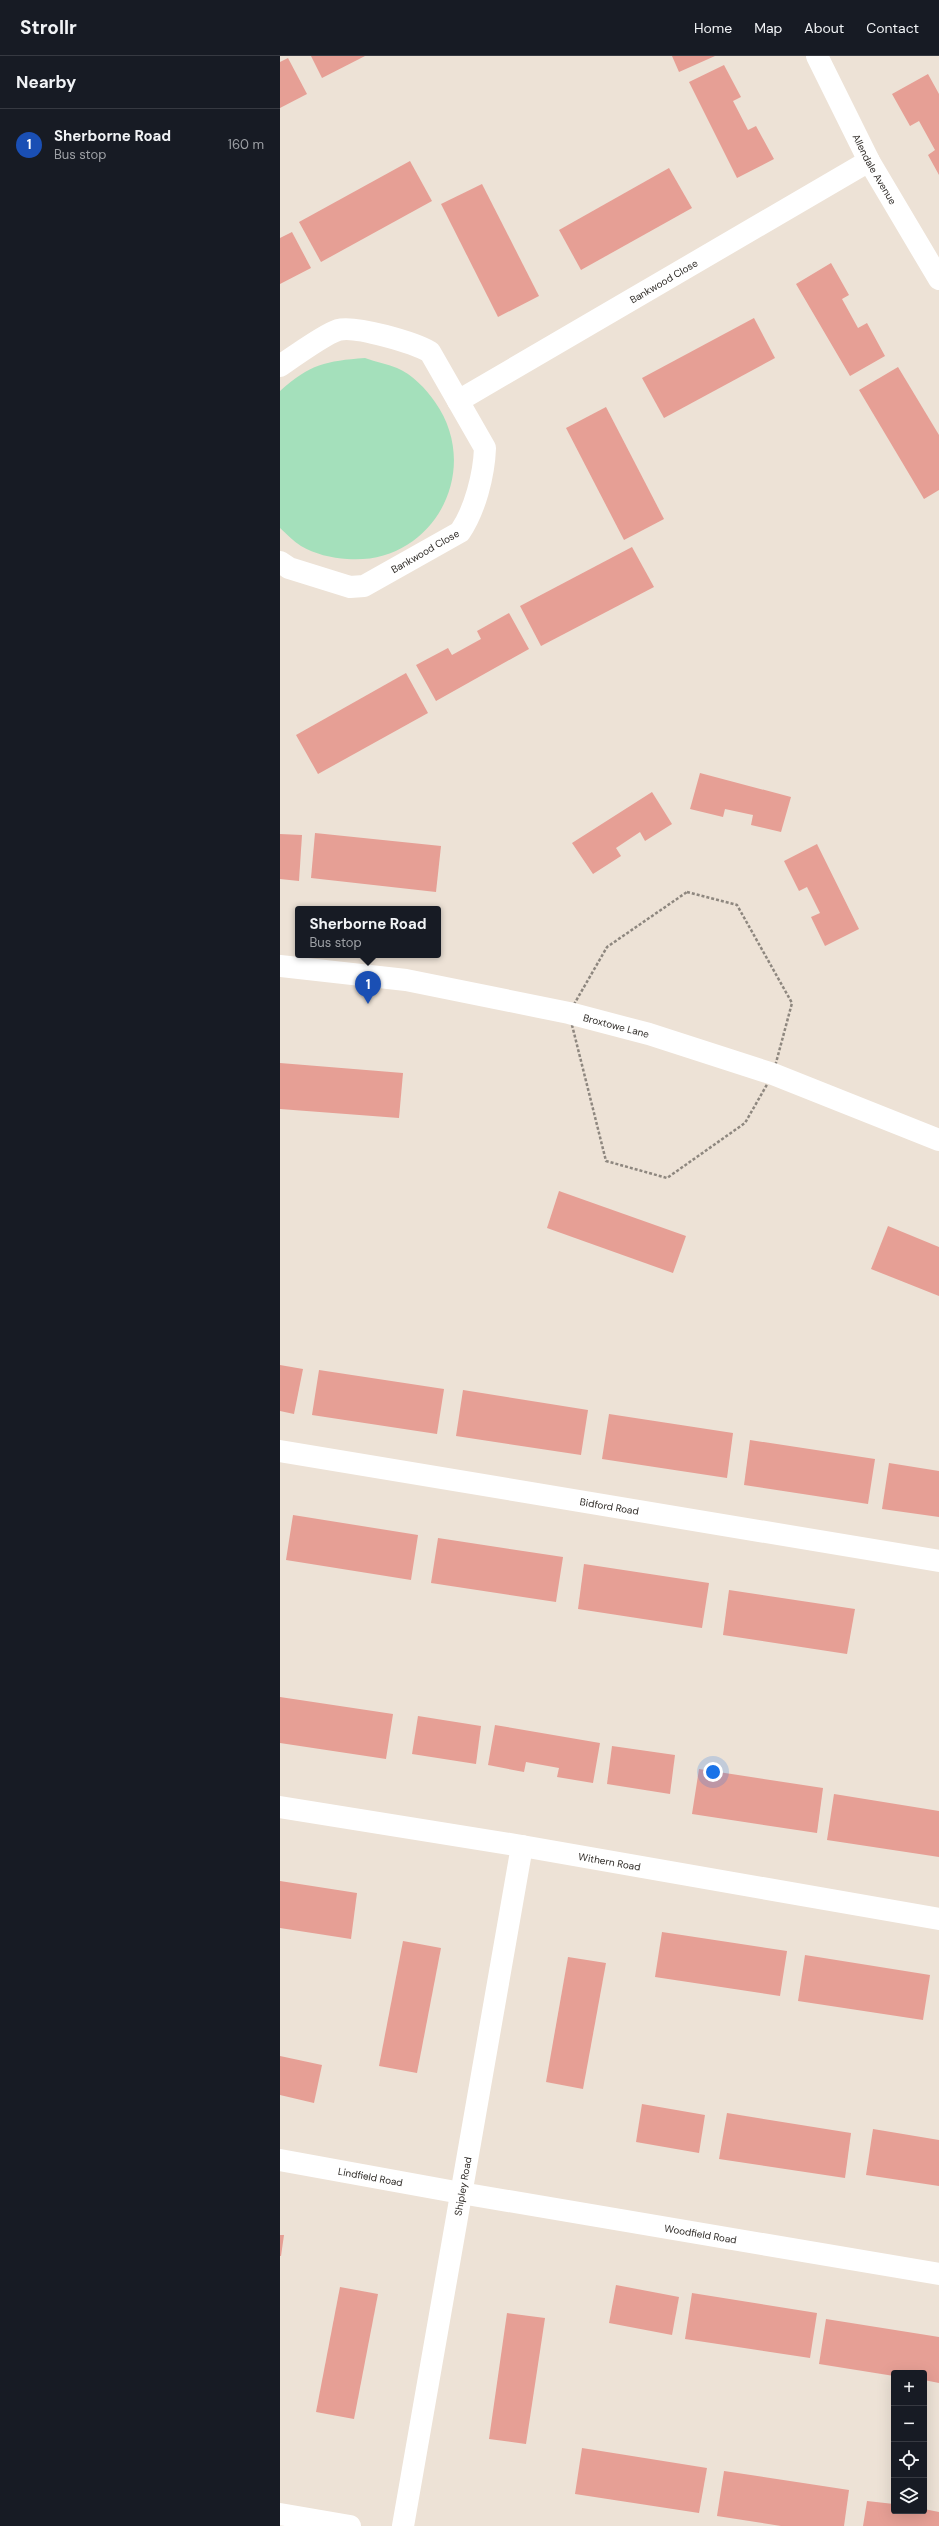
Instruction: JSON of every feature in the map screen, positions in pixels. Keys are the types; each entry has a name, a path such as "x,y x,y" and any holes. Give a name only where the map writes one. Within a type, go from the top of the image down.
{"street":[{"name":"Allendale Avenue","path":"817,56 869,161 939,279"},
{"name":"Bankwood Close","path":"458,401 869,161"},
{"name":"Bankwood Close","path":"280,366 338,330 352,329 418,345 430,352 485,448 485,462 468,520 460,532 364,586 350,587 288,568 280,562"},
{"name":"Broxtowe Lane","path":"280,966 406,980 569,1012 649,1034 773,1074 939,1140"},
{"name":"Bidford Road","path":"280,1451 939,1561"},
{"name":"Withern Road","path":"280,1807 522,1846 939,1919"},
{"name":"Shipley Road","path":"403,2526 522,1846"},
{"name":"Lindfield Road","path":"280,2160 461,2194"},
{"name":"Woodfield Road","path":"461,2194 939,2274"},
{"path":"280,2514 350,2526"}],"path":[{"path":"687,892 737,905 792,1004 773,1074 745,1123 667,1178 606,1160 569,1012 607,947 687,892"}],"green space":[{"path":"365,358 393,367 408,374 423,387 435,402 449,429 454,457 451,484 441,509 425,531 404,547 377,557 347,559 329,557 306,549 295,542 280,528 280,391 310,369 339,361"}],"building":[{"path":"311,56 365,56 322,78"},
{"path":"672,56 715,56 679,72"},
{"path":"288,58 307,94 280,108 280,62"},
{"path":"724,65 741,97 733,101 748,130 756,126 774,159 737,178 689,82"},
{"path":"928,74 939,94 939,175 928,155 935,150 919,121 910,126 892,94"},
{"path":"410,161 432,201 321,262 299,222"},
{"path":"669,168 692,208 581,270 559,230"},
{"path":"482,184 539,296 498,317 441,204"},
{"path":"292,232 311,268 280,284 280,238"},
{"path":"831,263 849,295 842,299 858,328 867,323 885,356 850,376 796,284"},
{"path":"754,318 775,358 664,418 642,378"},
{"path":"898,367 939,435 939,490 924,499 859,390"},
{"path":"606,407 664,519 624,540 566,428"},
{"path":"632,547 654,587 541,646 520,606"},
{"path":"509,613 529,649 436,701 416,665 448,648 452,655 481,639 477,631"},
{"path":"406,673 428,713 318,774 296,735"},
{"path":"700,773 791,797 781,832 751,825 753,815 725,809 723,817 690,809"},
{"path":"652,792 672,824 645,841 640,832 616,848 621,856 593,874 572,843"},
{"path":"315,833 441,846 436,892 311,878"},
{"path":"280,834 302,835 299,881 280,879"},
{"path":"817,844 859,929 825,946 811,917 820,913 807,887 799,891 784,861"},
{"path":"280,1063 403,1073 399,1118 280,1109"},
{"path":"559,1191 686,1236 673,1273 547,1228"},
{"path":"888,1226 939,1247 939,1296 871,1269"},
{"path":"280,1365 303,1369 294,1414 280,1411"},
{"path":"319,1370 444,1389 437,1434 312,1415"},
{"path":"463,1390 588,1410 581,1455 456,1436"},
{"path":"609,1414 733,1433 727,1478 602,1459"},
{"path":"750,1440 875,1459 868,1504 744,1485"},
{"path":"889,1463 939,1471 939,1517 882,1509"},
{"path":"293,1515 418,1535 411,1580 286,1560"},
{"path":"438,1538 563,1557 556,1602 431,1583"},
{"path":"584,1564 709,1583 702,1628 578,1609"},
{"path":"729,1590 855,1609 847,1654 723,1635"},
{"path":"280,1697 393,1714 386,1759 280,1743"},
{"path":"418,1716 481,1726 476,1764 412,1754"},
{"path":"495,1725 600,1743 593,1783 557,1777 559,1768 526,1762 524,1772 488,1765"},
{"path":"612,1746 675,1755 670,1794 607,1784"},
{"path":"699,1769 823,1788 817,1833 692,1814"},
{"path":"834,1794 939,1811 939,1857 827,1840"},
{"path":"280,1881 357,1893 351,1939 280,1928"},
{"path":"662,1932 787,1951 780,1996 655,1977"},
{"path":"403,1941 441,1948 417,2073 379,2066"},
{"path":"805,1955 930,1975 923,2020 798,2001"},
{"path":"568,1957 606,1963 583,2089 546,2082"},
{"path":"280,2056 322,2065 314,2103 280,2095"},
{"path":"642,2104 705,2115 699,2153 636,2142"},
{"path":"727,2113 851,2133 845,2178 719,2159"},
{"path":"873,2129 939,2140 939,2186 866,2175"},
{"path":"280,2235 284,2235 281,2256 280,2256"},
{"path":"616,2285 679,2297 672,2335 609,2323"},
{"path":"340,2287 378,2294 354,2419 316,2412"},
{"path":"692,2293 817,2313 810,2358 685,2339"},
{"path":"507,2313 545,2318 526,2444 489,2439"},
{"path":"826,2319 939,2337 939,2383 927,2381 927,2370 891,2370 891,2376 819,2364"},
{"path":"582,2448 707,2468 699,2513 575,2494"},
{"path":"724,2471 849,2490 844,2526 781,2526 717,2516"},
{"path":"867,2501 891,2504 891,2514 927,2514 927,2510 939,2512 939,2526 863,2526"}],"place":[{"name":"Sherborne Road","path":"368,1004"}]}
